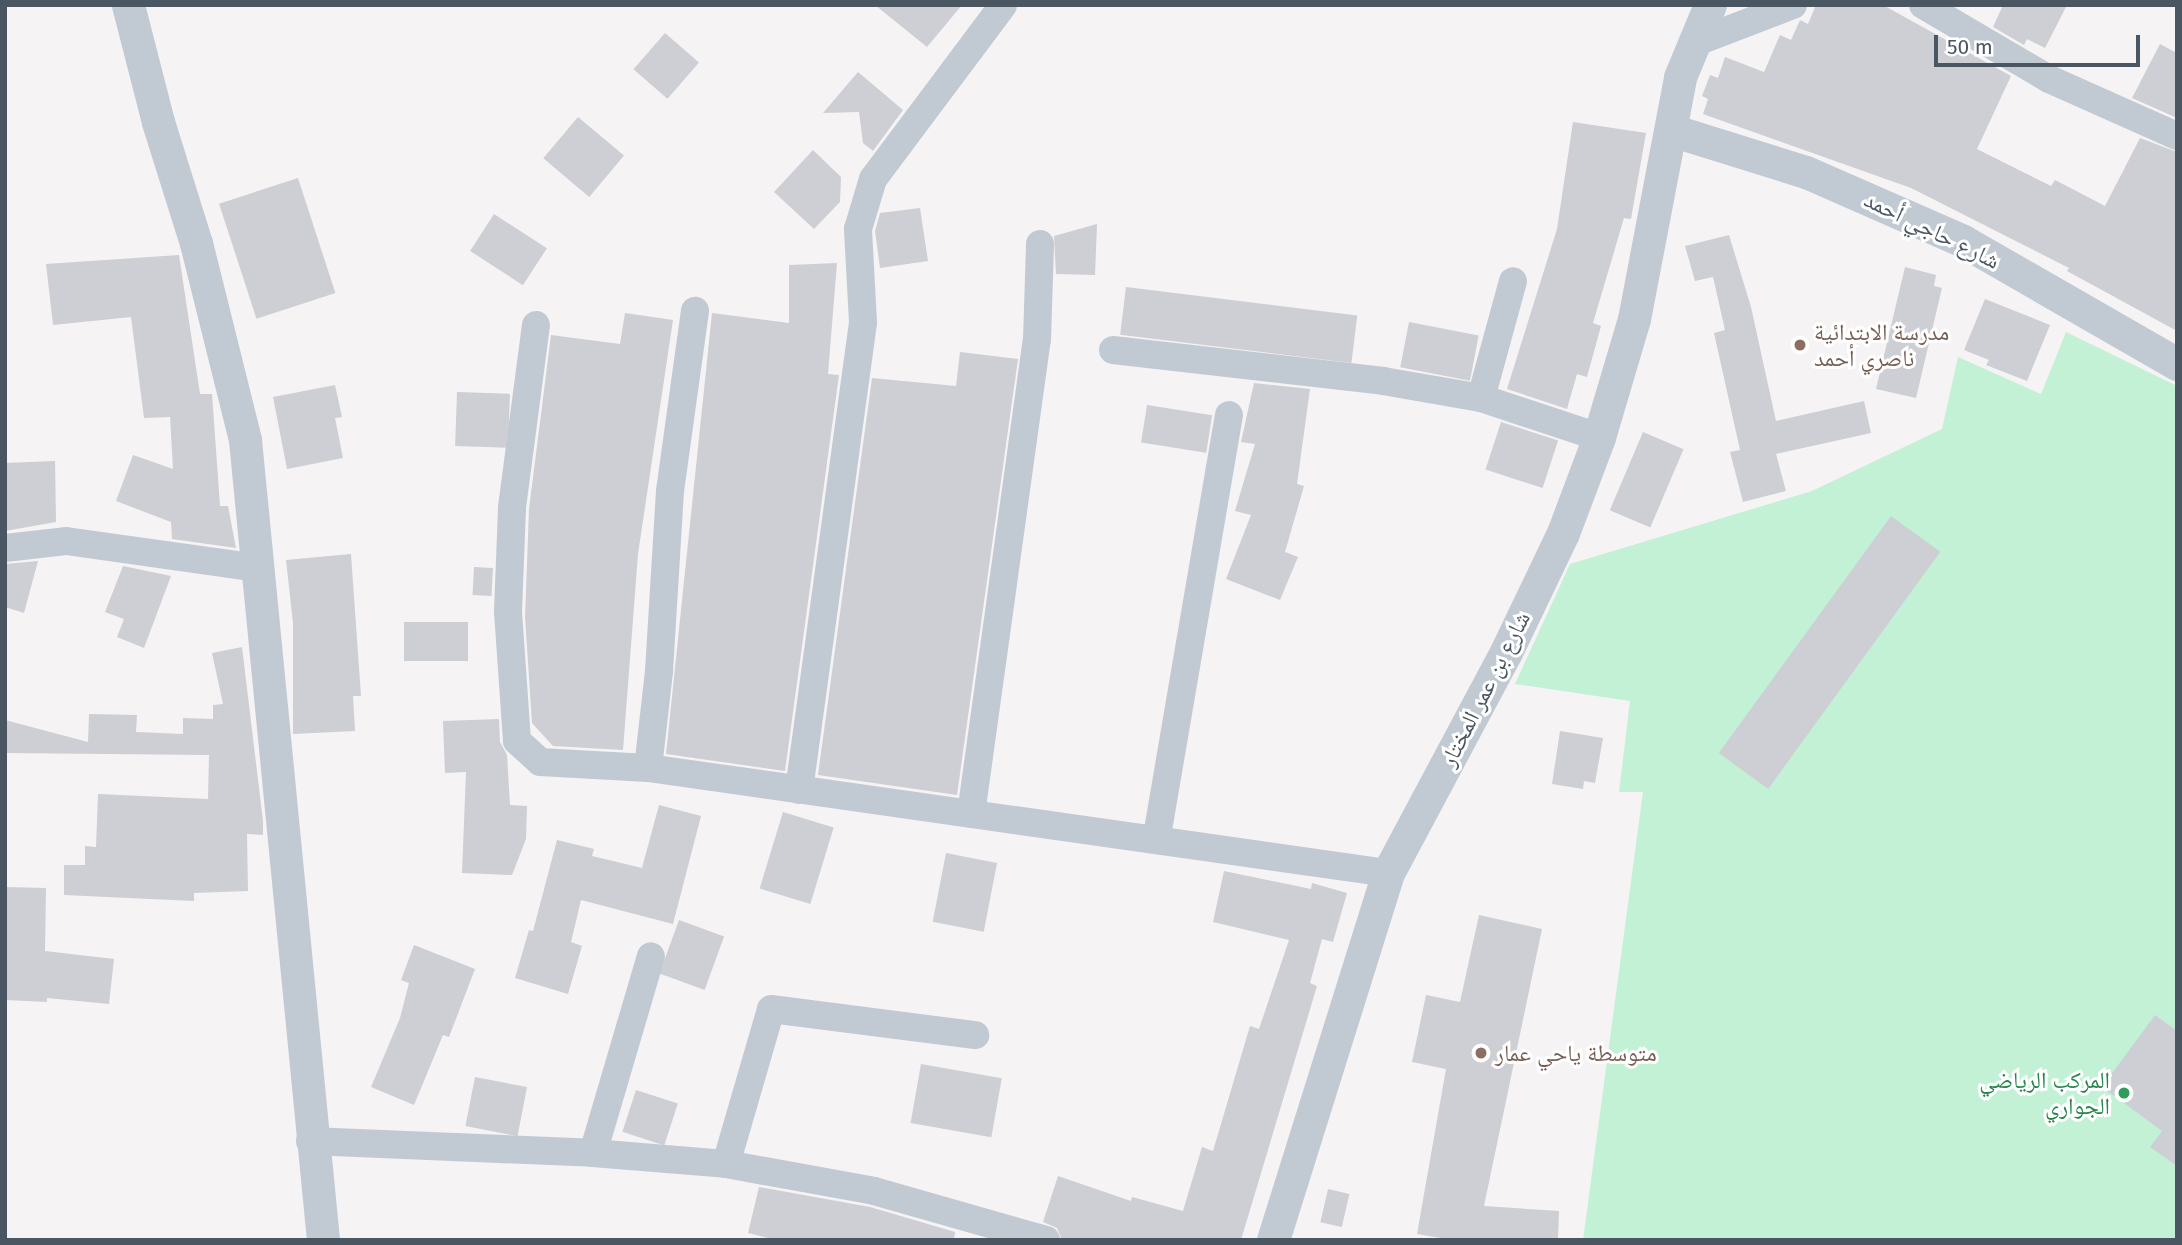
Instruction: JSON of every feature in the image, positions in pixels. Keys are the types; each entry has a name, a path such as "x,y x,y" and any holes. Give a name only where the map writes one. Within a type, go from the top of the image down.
{"street":[{"path":"128,5 229,368 245,440 257,568 270,666 310,1141 323,1240"},
{"path":"799,790 863,322 858,229 873,179 1003,5"},
{"name":"شارع بن عمر المختار","path":"1273,1240 1388,873 1512,640 1563,533 1600,437 1634,319 1680,77 1710,5"},
{"path":"1694,43 1793,5"},
{"path":"1923,5 2049,79 2177,136"},
{"name":"شارع حاجي أحمد","path":"1671,130 1806,172 1963,241 2177,364"},
{"path":"971,814 1037,340 1040,244"},
{"path":"1481,398 1513,281"},
{"path":"648,768 659,671 670,491 695,311"},
{"path":"536,325 512,508 508,612 517,741 540,762 648,768 971,814 1157,836 1388,873"},
{"path":"1113,350 1383,382 1481,398 1600,437"},
{"path":"1157,836 1229,415"},
{"path":"5,548 66,541 257,568"},
{"path":"593,1153 650,956"},
{"path":"726,1164 771,1009 975,1035"},
{"path":"310,1141 593,1153 726,1164 874,1191 1046,1240"}],"green space":[{"path":"2066,332 2177,386 2177,1240 1583,1240 1643,792 1619,792 1630,701 1515,684 1570,564 1812,491 1942,429 1958,357 2041,394"}],"building":[{"path":"875,5 962,5 927,47"},
{"path":"1816,5 1883,5 2011,76 1977,149 2051,186 2055,180 2105,206 2140,138 2177,152 2177,331 2067,271 2069,268 1911,188 1703,114 1708,99 1702,96 1710,75 1718,78 1725,57 1764,72 1780,35 1791,40 1800,20 1808,24"},
{"path":"2003,5 2067,5 2045,48 2027,39 2024,45 1993,27"},
{"path":"665,33 699,63 667,99 634,69"},
{"path":"2160,44 2177,53 2177,118 2132,98"},
{"path":"858,72 903,110 873,151 863,143 859,112 823,113"},
{"path":"578,117 624,156 589,197 543,158"},
{"path":"1573,122 1646,133 1631,219 1624,218 1593,323 1601,326 1587,377 1577,374 1567,409 1507,389 1557,229"},
{"path":"813,150 841,177 840,202 814,229 774,192"},
{"path":"298,178 335,293 256,319 219,204"},
{"path":"920,208 928,261 880,268 875,231 880,213"},
{"path":"494,214 547,248 523,285 470,251"},
{"path":"1097,224 1095,275 1056,274 1054,236"},
{"path":"1729,235 1751,307 1776,421 1864,401 1871,433 1776,454 1786,491 1743,502 1730,452 1740,450 1714,333 1725,330 1713,277 1695,281 1685,246"},
{"path":"179,255 200,394 212,394 220,506 228,506 236,548 172,539 171,522 116,501 133,455 173,469 170,417 144,418 131,317 53,325 46,264"},
{"path":"837,263 828,374 839,375 785,771 666,754 712,313 789,323 789,265"},
{"path":"1905,267 1936,275 1934,286 1942,288 1916,398 1876,389"},
{"path":"1126,287 1357,315 1351,363 1120,335"},
{"path":"1985,299 2050,325 2027,381 1986,365 1989,360 1964,350"},
{"path":"625,313 673,320 638,554 623,750 553,746 532,723 525,617 529,509 551,335 620,344"},
{"path":"1409,322 1479,336 1470,381 1400,367"},
{"path":"960,352 1018,359 957,795 818,775 872,378 956,386"},
{"path":"1254,383 1310,389 1297,484 1304,486 1285,552 1298,557 1280,600 1226,579 1251,515 1235,511 1255,444 1241,442"},
{"path":"335,385 342,417 335,418 343,458 287,469 273,397"},
{"path":"457,392 510,394 508,448 455,446"},
{"path":"1147,405 1212,415 1206,453 1141,443"},
{"path":"1501,422 1558,441 1543,488 1486,470"},
{"path":"1643,432 1684,449 1650,527 1610,510"},
{"path":"55,461 56,522 5,531 5,463"},
{"path":"1891,516 1940,552 1768,789 1719,753"},
{"path":"351,554 361,696 353,696 355,731 293,734 293,623 286,560"},
{"path":"38,561 24,613 5,607 5,564"},
{"path":"123,566 171,576 144,648 117,637 124,619 105,612"},
{"path":"474,567 493,568 492,596 473,595"},
{"path":"404,622 468,622 468,661 404,661"},
{"path":"242,647 263,821 263,835 247,834 248,891 194,893 194,901 64,895 64,865 85,865 85,846 96,847 98,794 208,799 209,755 5,753 5,720 88,742 89,714 137,715 136,732 183,734 183,718 213,719 213,705 223,704 212,653"},
{"path":"499,719 500,742 507,755 510,805 527,806 526,839 512,875 462,873 466,772 445,773 443,721"},
{"path":"1560,731 1603,738 1595,783 1584,781 1583,789 1552,784"},
{"path":"659,805 701,816 673,924 581,900 571,942 582,946 568,994 515,978 529,930 533,931 557,840 594,849 592,856 642,868"},
{"path":"783,812 834,827 810,904 760,889"},
{"path":"946,853 997,863 984,932 933,922"},
{"path":"1224,871 1311,889 1312,883 1347,893 1333,942 1322,939 1310,983 1317,986 1241,1240 1062,1240 1057,1228 1043,1222 1058,1176 1131,1201 1132,1197 1183,1211 1202,1147 1213,1151 1250,1026 1259,1029 1289,940 1213,922"},
{"path":"5,887 46,888 45,951 114,959 109,1004 47,998 47,1002 5,1000"},
{"path":"1479,915 1542,929 1484,1206 1559,1211 1558,1240 1452,1240 1417,1234 1446,1069 1412,1062 1426,995 1460,1002"},
{"path":"679,920 724,936 705,990 660,974"},
{"path":"414,945 475,969 449,1037 443,1035 414,1105 371,1087 400,1018 409,983 401,980"},
{"path":"2155,1015 2177,1031 2177,1166 2150,1147 2162,1131 2102,1087"},
{"path":"921,1064 1002,1078 991,1137 911,1123"},
{"path":"475,1077 527,1087 517,1136 465,1126"},
{"path":"636,1090 678,1104 664,1145 622,1132"},
{"path":"759,1187 870,1207 955,1232 954,1240 776,1240 748,1233"},
{"path":"1328,1189 1349,1194 1342,1227 1320,1222"}],"place":[{"name":"مدرسة الابتدائية ناصري أحمد","path":"1800,345"},
{"name":"متوسطة ياحي عمار","path":"1481,1053"},
{"name":"المركب الرياضي الجواري","path":"2124,1093"}]}
